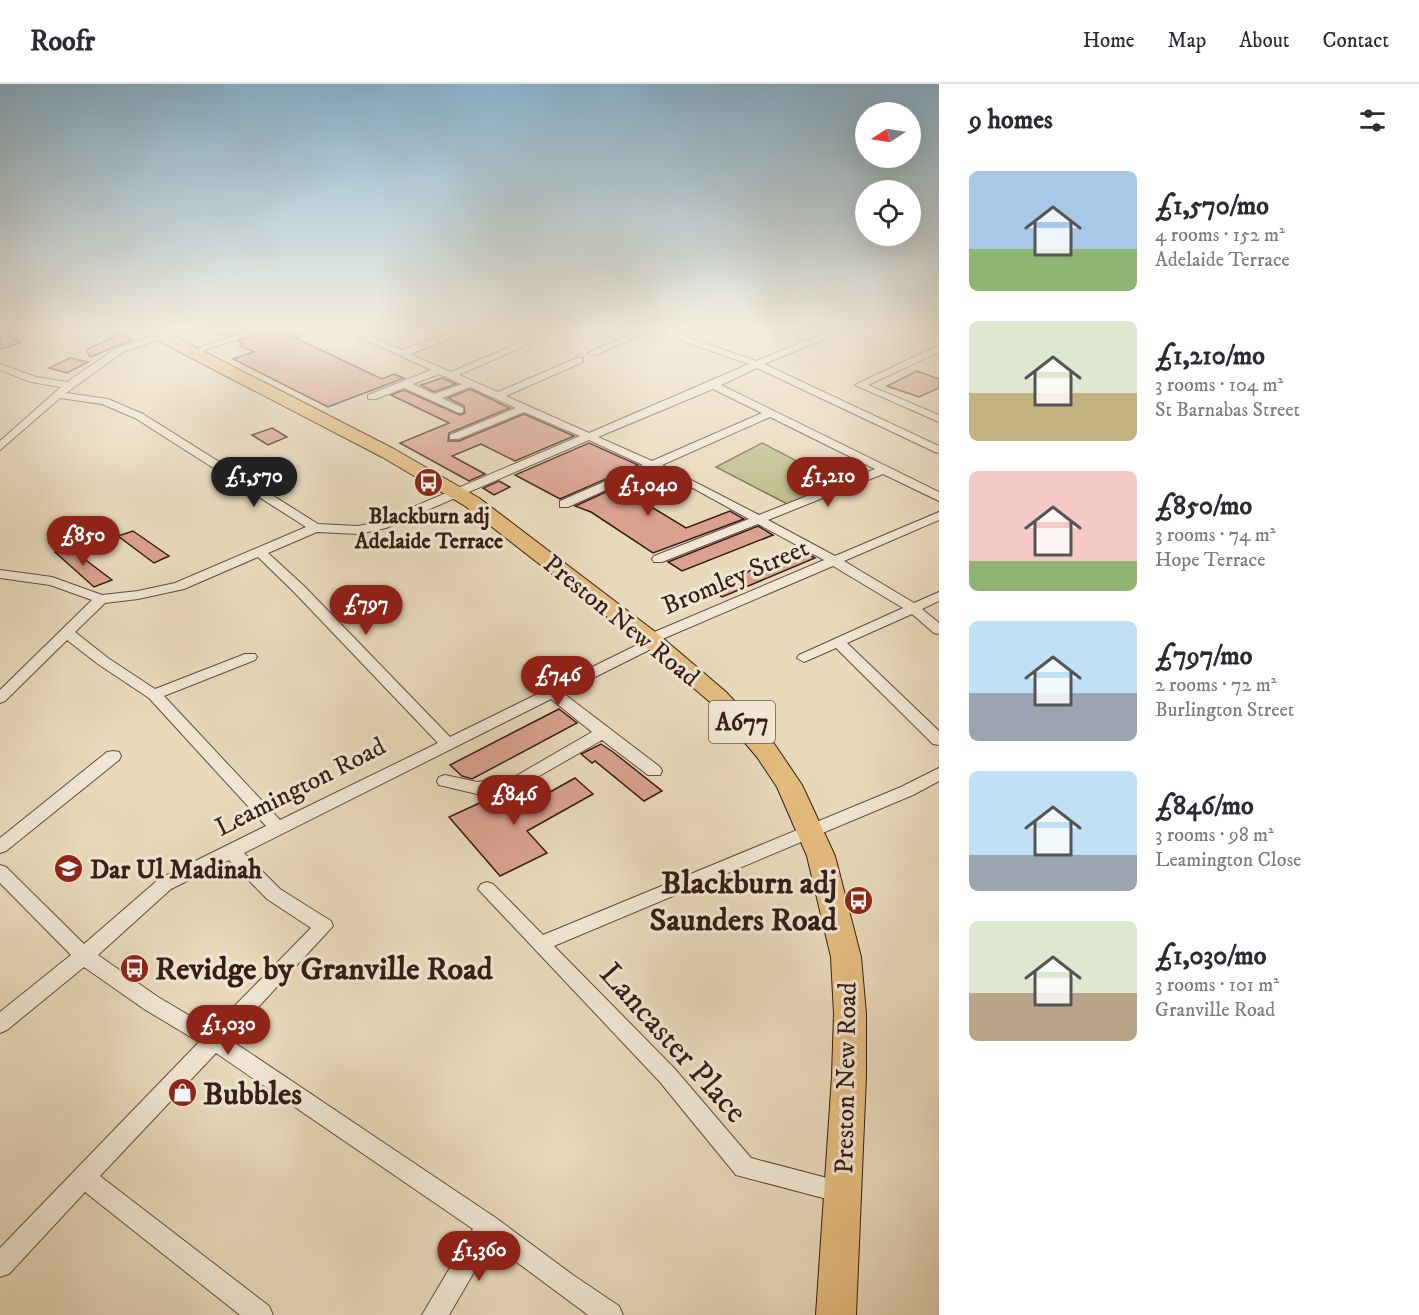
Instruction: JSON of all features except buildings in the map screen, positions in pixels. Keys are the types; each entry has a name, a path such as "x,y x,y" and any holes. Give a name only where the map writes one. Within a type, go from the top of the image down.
{"highway":[{"name":"Preston New Road","path":"255,384 378,447 455,492 652,640 718,697 766,751 789,785 811,830 829,885 846,957 850,1014 836,1315"}],"street":[{"path":"61,384 71,386"},
{"path":"372,397 403,384"},
{"path":"405,384 459,410"},
{"path":"434,398 470,384"},
{"path":"472,384 652,465 761,519 913,608 939,630"},
{"path":"498,396 524,384"},
{"path":"816,384 883,408 939,419"},
{"path":"861,384 883,408 937,447"},
{"path":"0,574 52,581 100,599 138,595 179,586 261,553 315,528 358,530 382,525 455,492 713,385 939,497"},
{"path":"0,447 71,386"},
{"path":"58,395 104,401 139,416 315,528"},
{"path":"454,437 524,408"},
{"path":"564,504 768,414"},
{"path":"658,559 883,470"},
{"name":"Bromley Street","path":"652,640 939,516"},
{"path":"261,553 299,589 447,743"},
{"path":"804,658 939,596"},
{"path":"0,698 100,599"},
{"path":"66,633 154,695 278,828"},
{"name":"Leamington Road","path":"0,1024 84,956 165,884 652,640"},
{"path":"838,642 939,740"},
{"path":"154,695 250,657"},
{"path":"0,678 16,682"},
{"path":"552,692 654,771"},
{"path":"445,781 477,788 520,781 603,733"},
{"path":"0,848 113,756"},
{"path":"540,944 907,791 939,774"},
{"path":"0,1265 324,926 284,904 256,880 232,850"},
{"path":"0,872 84,956 151,1003 215,1041 488,1227 610,1315"},
{"name":"Lancaster Place","path":"487,889 668,1076 744,1167 842,1192"},
{"path":"83,1178 260,1315"},
{"path":"435,1315 488,1227"}],"green space":[{"path":"762,443 810,468 822,466 851,479 789,505 716,467"}],"place":[{"name":"Blackburn adj Adelaide Terrace","path":"429,483"},
{"name":"Dar Ul Madinah","path":"69,869"},
{"name":"Blackburn adj Saunders Road","path":"858,900"},
{"name":"Revidge by Granville Road","path":"134,968"},
{"name":"Bubbles","path":"182,1093"}]}
